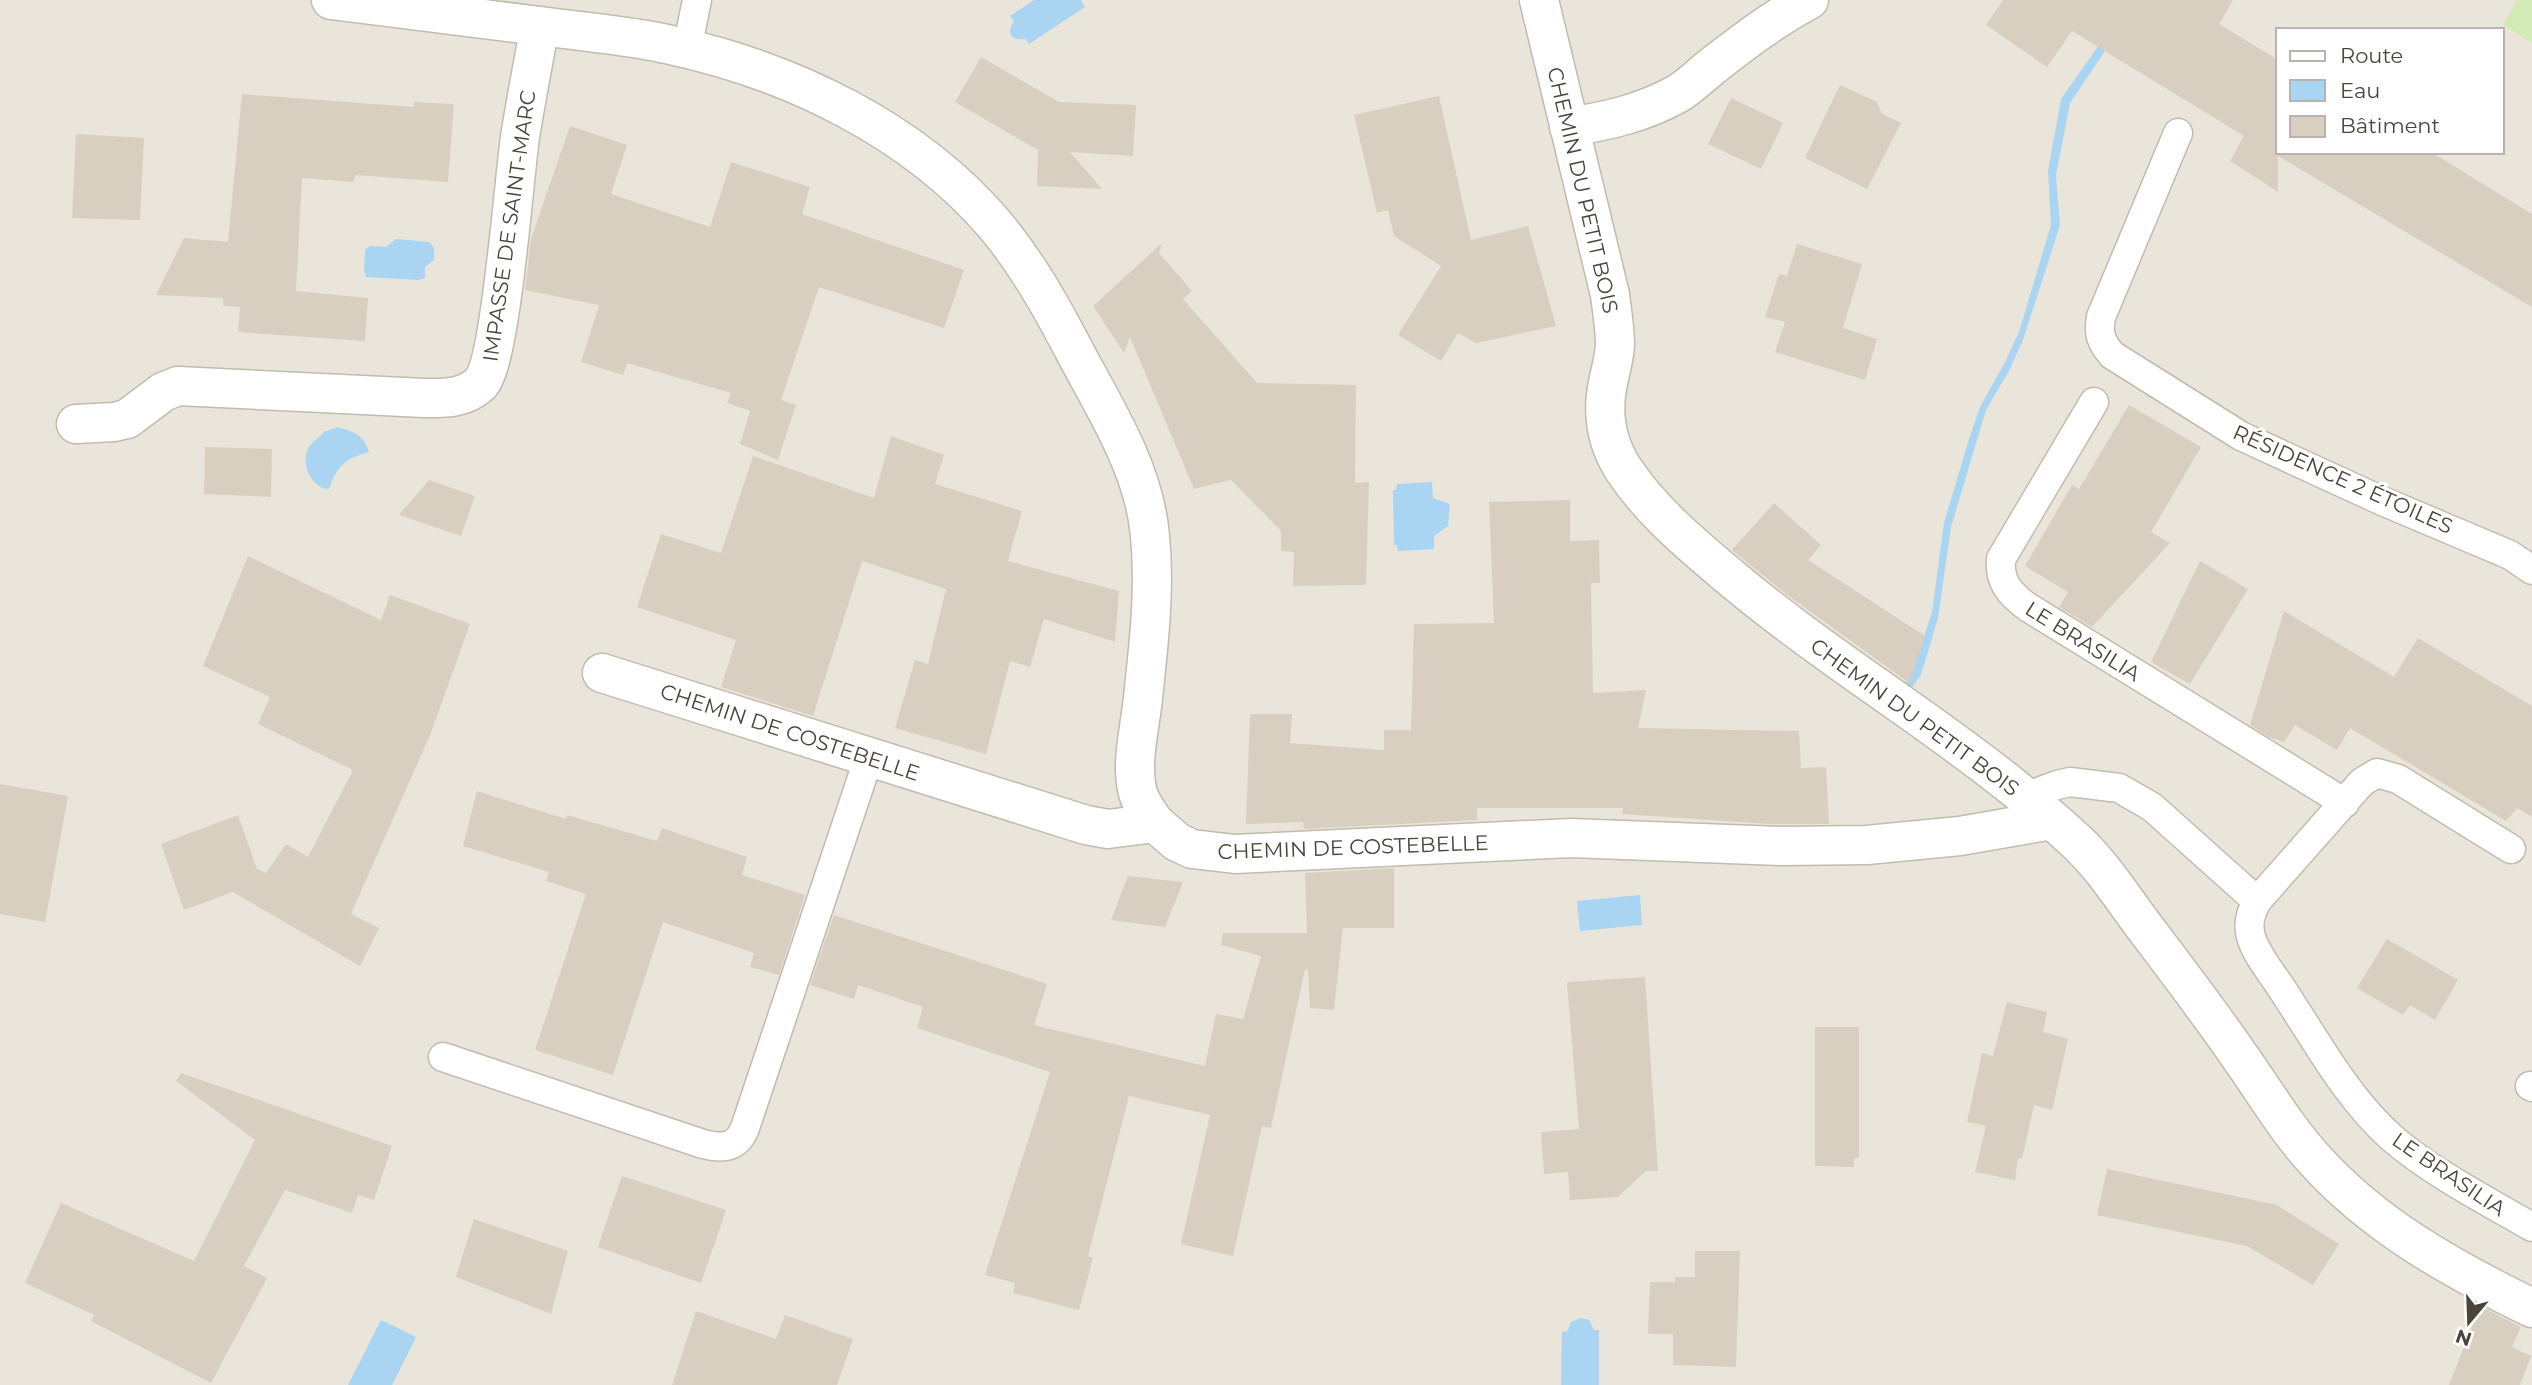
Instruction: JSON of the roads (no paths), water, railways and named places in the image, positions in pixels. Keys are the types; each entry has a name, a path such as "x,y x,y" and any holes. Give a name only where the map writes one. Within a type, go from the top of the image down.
{"street":[{"path":"331,0 670,44 730,61 797,86 885,130 925,158 953,183 995,225 1030,273 1108,413 1143,494 1149,527 1151,598 1148,656 1135,770 1138,794 1155,823"},
{"name":"CHEMIN DU PETIT BOIS","path":"1539,0 1610,295 1615,341 1605,415 1607,433 1624,470 1683,536 1779,618 1935,727 2078,843 2113,883 2296,1137 2330,1177 2419,1247 2470,1277 2532,1308"},
{"path":"1569,127 1616,119 1679,93 1749,37 1809,0"},
{"name":"IMPASSE DE SAINT-MARC","path":"76,424 127,419 163,392 177,386 424,398 455,397 481,383 487,373 501,305 521,135 540,26"},
{"name":"CHEMIN DE COSTEBELLE","path":"602,673 1086,825 1108,829 1155,823 1177,842 1192,849 1235,854 1571,838 1782,846 1867,845 1960,836 2038,809"}],"lane":[{"path":"687,49 697,0"},
{"name":"RÉSIDENCE 2 ÉTOILES","path":"2178,133 2101,317 2099,329 2102,343 2112,355 2241,436 2380,500 2510,555 2532,570"},
{"name":"LE BRASILIA","path":"2094,402 2001,559 2000,570 2007,590 2026,606 2345,803"},
{"path":"443,1057 703,1144 722,1147 734,1144 745,1128 869,757"},
{"path":"2038,809 2057,785 2070,782 2119,788 2136,796 2161,814 2257,901 2369,776 2377,773 2387,774 2511,849"},
{"name":"LE BRASILIA","path":"2257,901 2249,922 2253,944 2344,1083 2372,1118 2393,1139 2420,1158 2532,1227"}],"water":[{"path":"1034,0 1081,0 1085,7 1029,44 1026,39 1017,39 1011,35 1010,29 1014,21 1010,16"},
{"path":"2099,45 2105,51 2070,103 2056,175 2060,225 2023,340 2009,371 1986,410 1951,527 1938,618 1921,675 1909,691 1903,686 1912,673 1932,612 1944,523 1968,442 1980,407 2019,332 2051,225 2048,171 2061,99"},
{"path":"396,239 429,242 434,248 434,260 425,267 425,278 419,280 366,277 365,250 370,246 386,247"},
{"path":"337,427 357,435 364,441 369,452 353,457 343,464 329,489 323,488 309,475 306,455 311,444 324,432"},
{"path":"1432,482 1433,498 1450,504 1448,526 1434,536 1434,549 1398,551 1397,545 1394,545 1393,490 1396,490 1397,484"},
{"path":"1640,895 1642,925 1580,931 1577,901"},
{"path":"1581,1318 1589,1320 1594,1330 1599,1330 1599,1385 1561,1385 1562,1332 1568,1331 1571,1322"},
{"path":"381,1320 416,1337 392,1385 348,1385"}]}
